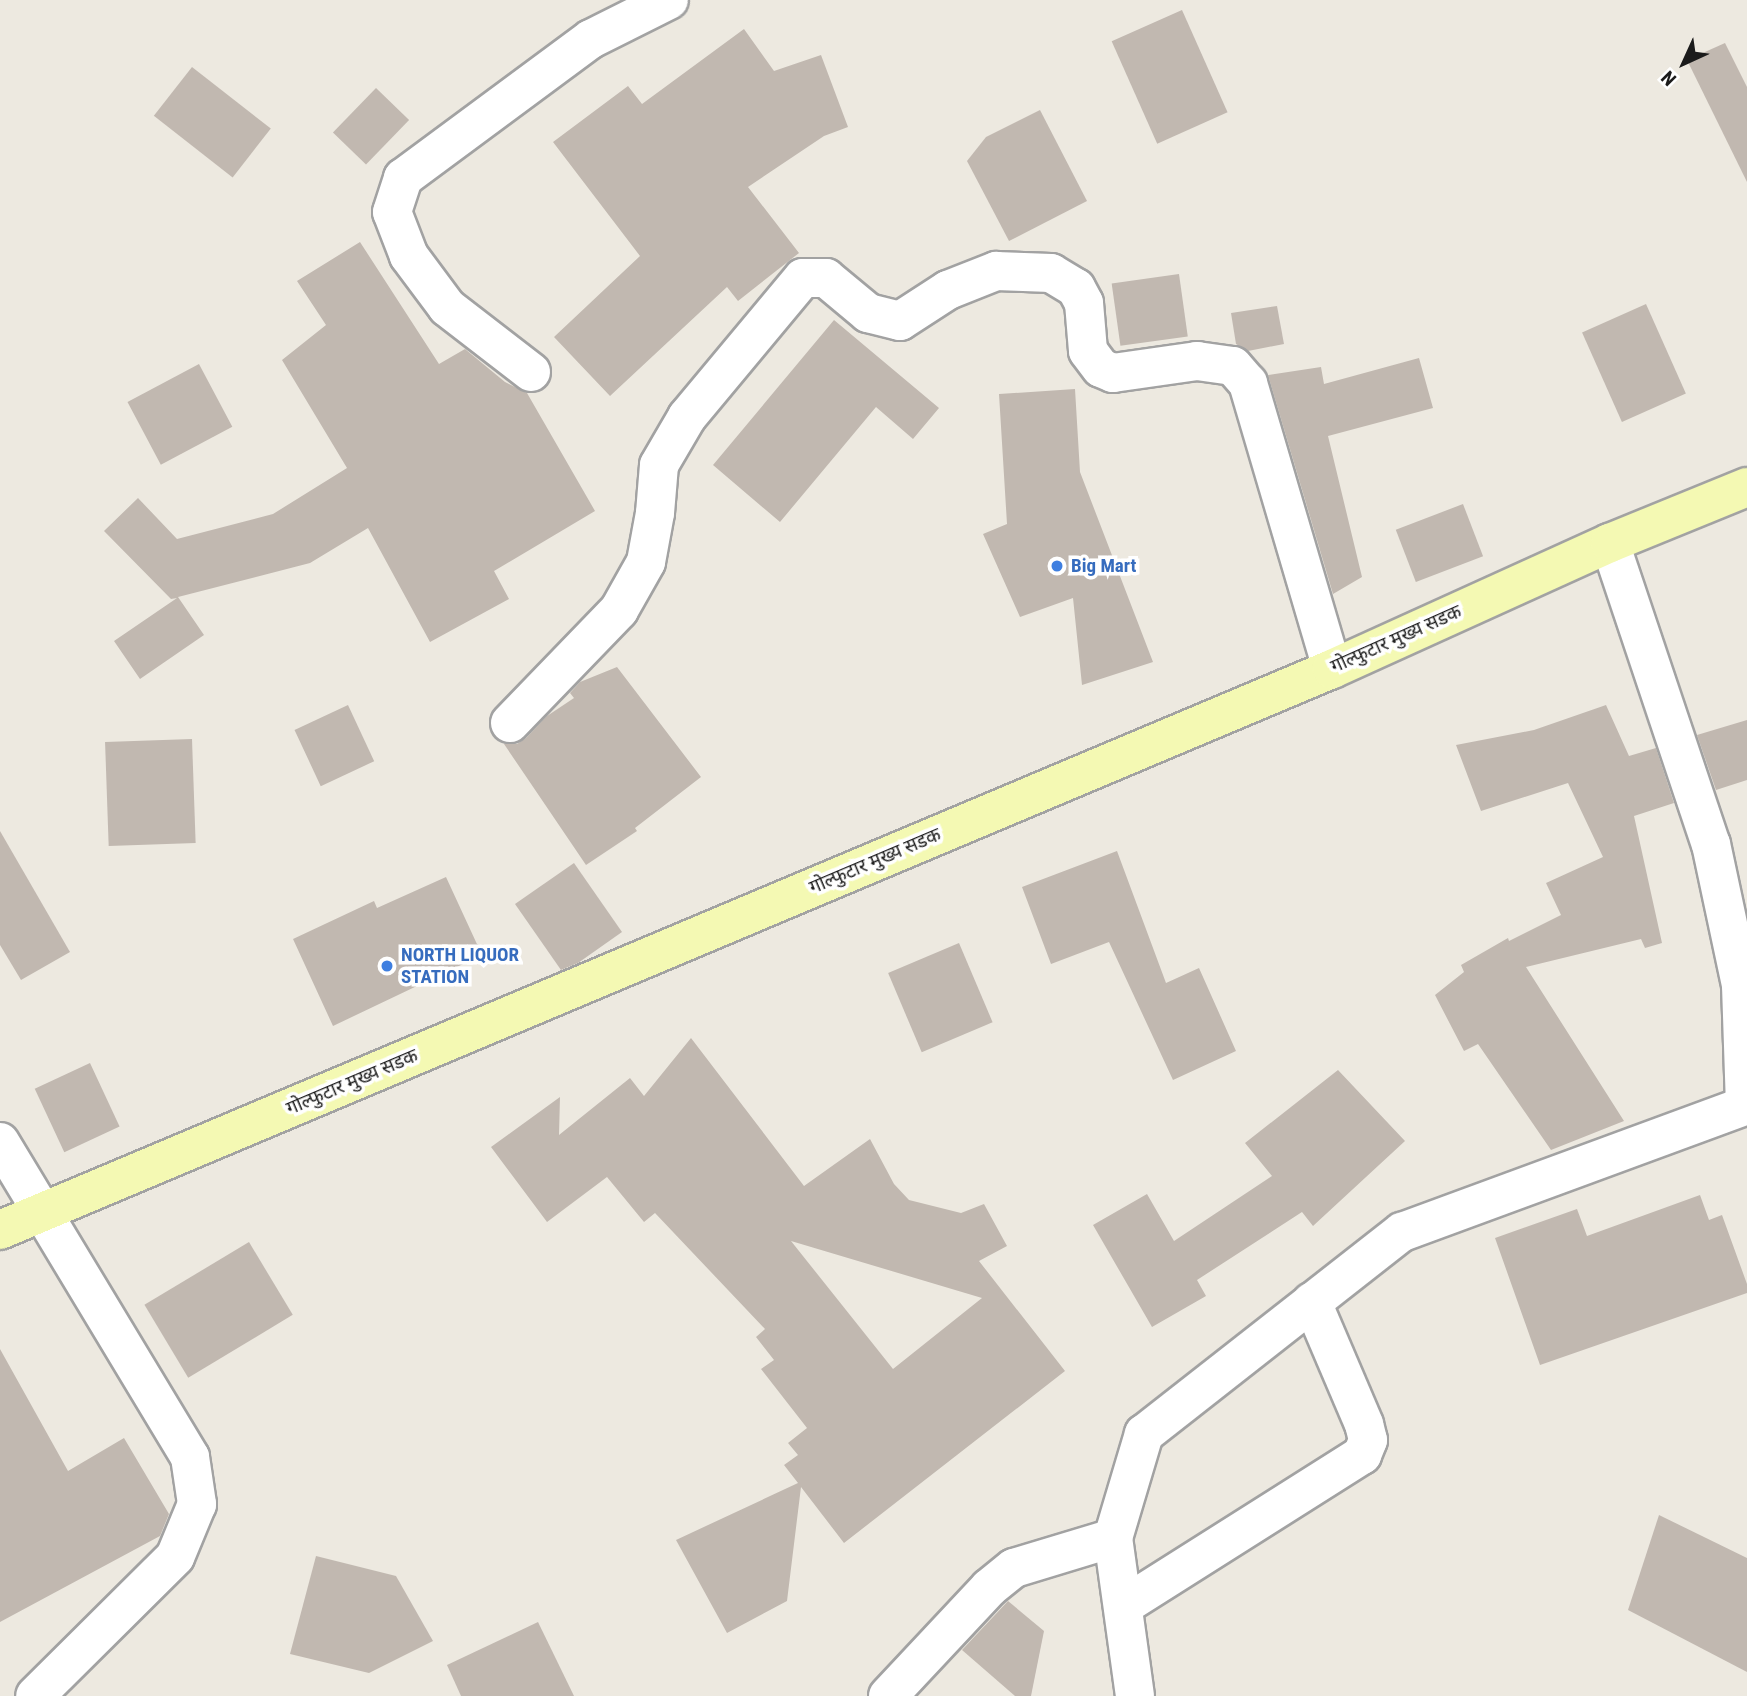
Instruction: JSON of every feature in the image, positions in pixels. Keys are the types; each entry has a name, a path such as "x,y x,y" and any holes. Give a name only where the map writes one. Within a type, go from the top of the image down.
{"main road":[{"name":"गोल्फुटार मुख्य सडक","path":"0,1230 1332,668 1610,543 1747,487"}],"street":[{"path":"531,372 447,307 409,256 392,212 403,178 591,39 669,0"},
{"path":"510,723 619,610 646,562 655,513 659,465 687,416 803,278 827,278 868,313 900,320 948,290 996,271 1051,273 1076,288 1084,303 1088,351 1101,368 1113,373 1197,361 1233,366 1248,383 1332,668"},
{"path":"1135,1696 1114,1538 1144,1434 1402,1232 1746,1106 1741,985 1711,844 1610,543"},
{"path":"0,1142 190,1457 197,1504 175,1557 36,1696"},
{"path":"1123,1606 1362,1455 1368,1440 1364,1424 1312,1302"},
{"path":"888,1696 989,1588 1014,1568 1114,1538"}],"building":[{"path":"1182,10 1228,112 1157,144 1112,41"},
{"path":"744,29 774,71 821,55 848,127 824,136 748,187 799,253 738,301 727,287 610,396 554,337 640,256 553,142 628,86 642,104"},
{"path":"1725,43 1747,87 1747,182 1687,60"},
{"path":"192,67 271,129 233,177 154,116"},
{"path":"376,88 409,120 366,165 333,133"},
{"path":"1040,110 1087,201 1009,241 967,161 986,137"},
{"path":"360,242 439,364 465,349 505,382 527,393 595,511 494,571 509,599 430,642 368,528 310,563 178,597 204,635 140,679 114,641 177,598 171,599 104,531 138,498 177,539 273,514 347,468 282,360 326,325 297,281"},
{"path":"1179,274 1188,336 1120,346 1112,283"},
{"path":"1646,304 1686,394 1622,422 1582,332"},
{"path":"1277,306 1284,344 1248,351 1236,344 1231,313"},
{"path":"834,320 939,408 913,439 876,407 780,522 713,465"},
{"path":"1419,358 1433,408 1328,436 1362,577 1333,594 1268,375 1321,367 1324,384"},
{"path":"199,364 232,427 161,465 127,402"},
{"name":"Big Mart","path":"1075,389 1080,472 1153,662 1082,685 1073,598 1020,617 983,534 1007,524 999,394"},
{"path":"1463,504 1483,556 1416,582 1396,530"},
{"path":"617,667 701,777 635,828 637,831 586,865 504,744 517,744 526,738 547,716 574,698 570,693 580,682"},
{"path":"348,705 374,761 321,786 295,730"},
{"path":"1606,705 1629,756 1656,748 1674,803 1634,816 1662,943 1645,948 1641,939 1526,967 1624,1121 1551,1150 1478,1044 1464,1051 1435,995 1464,972 1461,965 1508,938 1509,941 1561,915 1546,883 1603,857 1568,783 1481,811 1456,745 1534,730"},
{"path":"1747,720 1747,780 1716,790 1697,735"},
{"path":"192,739 196,843 109,846 105,742"},
{"path":"0,831 70,952 21,980 0,945"},
{"path":"1117,851 1166,983 1199,968 1236,1051 1173,1080 1109,942 1051,964 1022,887"},
{"path":"574,863 622,932 578,963 561,970 515,904"},
{"path":"446,877 482,955 333,1026 293,939 374,901 377,908"},
{"path":"959,943 993,1022 922,1052 888,973"},
{"path":"691,1038 804,1186 870,1139 894,1184 909,1200 961,1213 984,1204 1007,1246 979,1261 1065,1371 844,1543 801,1487 787,1601 727,1633 676,1540 798,1483 784,1465 798,1455 788,1443 807,1428 761,1369 774,1360 756,1337 765,1329 655,1213 644,1222 607,1177 547,1222 491,1147 560,1097 559,1135 630,1078 644,1096","holes":["791,1241 982,1298 893,1369"]},
{"path":"90,1063 120,1126 64,1152 35,1089"},
{"path":"1338,1070 1405,1141 1313,1226 1302,1212 1197,1280 1206,1296 1152,1327 1093,1225 1147,1194 1174,1241 1272,1176 1245,1143"},
{"path":"1700,1195 1709,1220 1722,1215 1747,1284 1747,1293 1540,1365 1495,1238 1577,1209 1587,1236"},
{"path":"249,1242 293,1315 188,1378 144,1305"},
{"path":"0,1349 68,1471 124,1438 169,1514 160,1536 0,1622"},
{"path":"1659,1515 1747,1558 1747,1672 1628,1610"},
{"path":"316,1556 396,1576 433,1641 369,1673 290,1654"},
{"path":"1008,1601 1044,1631 1031,1696 1015,1696 962,1650"},
{"path":"538,1622 574,1696 461,1696 447,1665"}],"place":[{"name":"Big Mart","path":"1057,566"},
{"name":"NORTH LIQUOR STATION","path":"387,966"}]}
